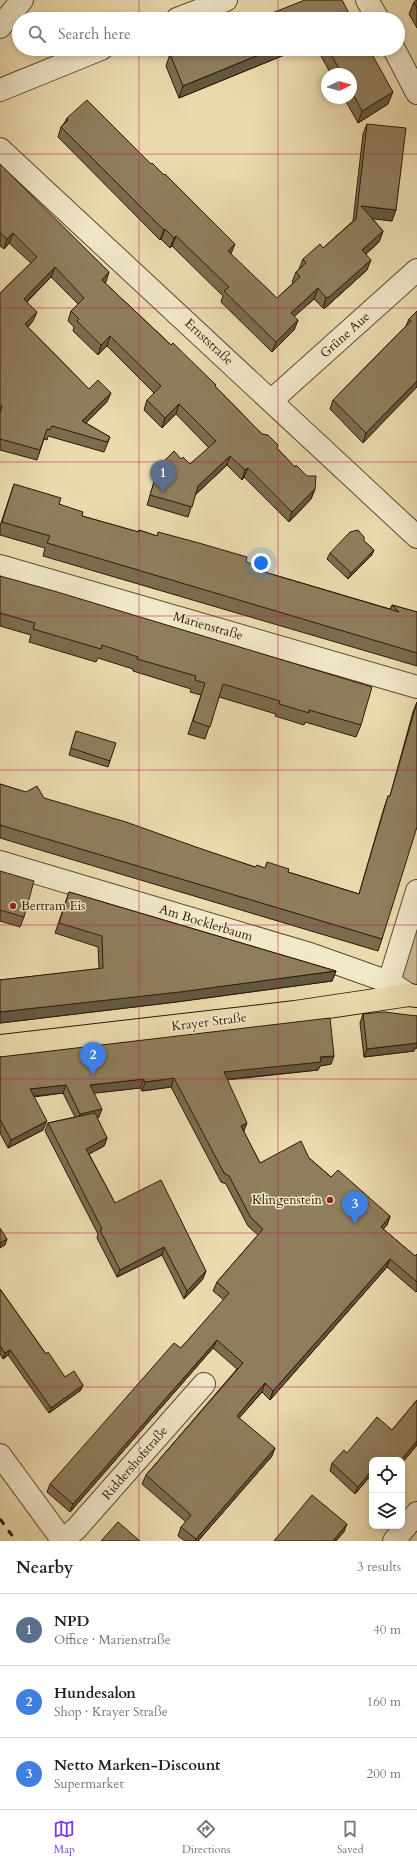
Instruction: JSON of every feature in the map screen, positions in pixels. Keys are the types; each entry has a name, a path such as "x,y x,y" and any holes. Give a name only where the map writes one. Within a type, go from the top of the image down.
{"main road":[{"name":"Krayer Straße","path":"0,1046 295,1012 413,996"}],"street":[{"path":"12,12 22,0"},
{"path":"195,12 226,0"},
{"path":"368,0 374,12"},
{"path":"0,27 12,12"},
{"path":"0,90 84,56"},
{"path":"398,56 417,93"},
{"name":"Ernststraße","path":"0,149 272,400 417,537"},
{"name":"Grüne Aue","path":"272,400 417,270"},
{"name":"Marienstraße","path":"0,566 417,687"},
{"name":"Am Bocklerbaum","path":"0,862 310,954 389,982 413,996"},
{"path":"389,982 417,890"},
{"name":"Riddershofstraße","path":"0,1454 63,1540 76,1529 204,1384"},
{"path":"394,1541 417,1513"}],"shaded area":[{"path":"417,898 417,987 391,980"}],"building":[{"path":"305,0 342,0 348,12 275,12"},
{"path":"417,0 417,8 414,2"},
{"path":"171,56 256,56 183,86"},
{"path":"332,56 373,56 393,92 362,111 357,101 357,68 339,68"},
{"path":"87,100 151,164 152,163 164,175 165,174 235,244 228,251 277,298 300,277 296,272 306,263 303,259 320,244 323,248 356,219 367,124 406,128 396,210 361,206 383,231 362,250 371,260 329,297 326,298 318,288 291,313 298,320 276,342 224,291 229,287 176,236 174,238 165,229 164,230 61,127 68,120 67,118"},
{"path":"0,164 109,272 102,280 171,345 173,343 216,385 215,386 262,434 268,435 278,445 277,448 295,467 296,465 307,476 316,476 315,489 292,512 248,468 245,470 230,456 198,486 192,507 150,495 159,466 174,451 181,459 183,457 190,464 216,441 179,404 165,418 147,400 161,386 110,336 101,345 77,321 79,319 71,311 84,298 55,267 24,299 37,312 25,324 89,389 98,380 111,393 82,421 110,437 107,442 52,426 50,430 47,429 40,450 0,439 0,413 2,406 0,405 0,293 37,257 13,233 7,239 0,233"},
{"path":"417,311 417,381 366,433 333,400 411,321 409,319"},
{"path":"14,484 61,498 59,504 83,512 82,516 139,532 139,530 157,536 158,532 199,543 247,557 246,562 262,567 261,571 399,612 392,605 417,612 417,653 47,543 50,536 2,522"},
{"path":"358,530 364,537 364,541 374,550 351,573 330,553 350,532"},
{"path":"0,576 372,687 361,725 309,710 309,713 279,704 280,701 223,684 210,727 193,721 205,683 195,680 196,676 137,659 138,657 102,645 101,649 33,629 35,623 0,613"},
{"path":"417,702 417,827 382,939 0,825 0,784 26,792 37,786 44,798 126,822 255,867 257,865 265,868 267,862 289,869 288,872 359,894 388,796 390,796"},
{"path":"76,731 116,743 110,761 71,748"},
{"name":"Bertram Eis","path":"0,871 34,881 24,917 0,910"},
{"path":"69,892 336,971 180,992 0,1012 0,980 103,968 102,936 59,923"},
{"path":"384,1012 417,1016 417,1043 367,1049 363,1014"},
{"path":"330,1018 334,1056 320,1057 321,1062 224,1072 247,1123 241,1126 260,1163 301,1141 309,1158 331,1177 338,1170 390,1216 381,1227 415,1256 417,1254 417,1282 390,1259 273,1391 265,1383 237,1416 275,1448 196,1539 181,1527 191,1515 146,1475 243,1363 217,1340 73,1504 50,1484 174,1343 181,1348 229,1293 217,1282 263,1229 251,1218 229,1176 224,1173 174,1078 145,1082 144,1079 90,1085 102,1109 80,1114 66,1085 30,1089 47,1121 11,1140 0,1119 0,1057"},
{"path":"95,1113 107,1138 86,1149 115,1203 161,1180 206,1271 187,1291 164,1247 120,1270 100,1230 102,1229 48,1123"},
{"path":"0,1228 7,1239 0,1243"},
{"path":"0,1289 46,1354 48,1352 65,1377 74,1371 83,1385 51,1408 10,1350 5,1353 0,1346"},
{"path":"417,1400 417,1441 404,1457 369,1457 369,1474 358,1487 332,1463 344,1450 347,1453 377,1417 392,1430"},
{"path":"312,1495 347,1524 333,1541 274,1541"},
{"path":"118,1522 140,1541 101,1541"}],"railway":[{"path":"0,1519 16,1541"}],"place":[{"name":"NPD","path":"163,493"},
{"name":"Bertram Eis","path":"13,906"},
{"name":"Hundesalon","path":"93,1075"},
{"name":"Klingenstein","path":"330,1200"},
{"name":"Netto Marken-Discount","path":"355,1224"}]}
